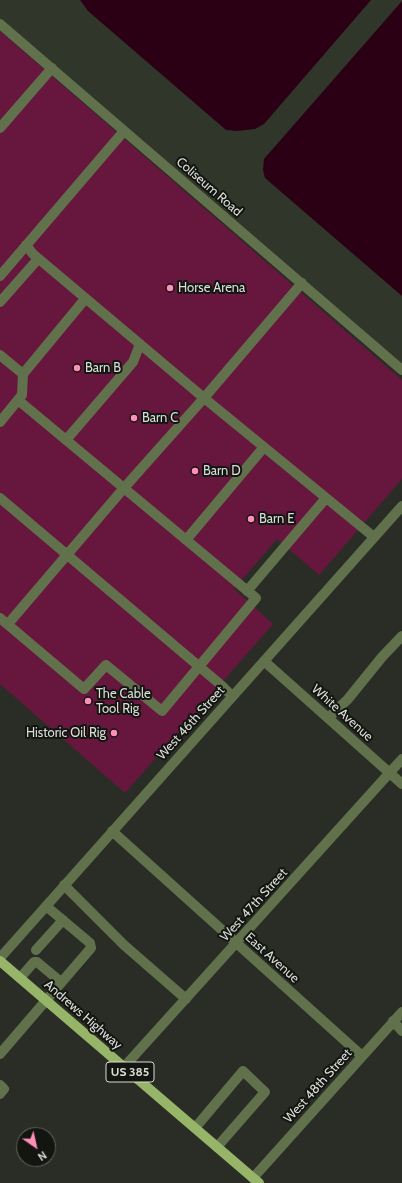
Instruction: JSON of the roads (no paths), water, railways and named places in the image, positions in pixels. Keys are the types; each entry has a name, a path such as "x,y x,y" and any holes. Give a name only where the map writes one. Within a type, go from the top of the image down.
{"main road":[{"name":"Andrews Highway","path":"0,959 20,978 256,1180"}],"street":[{"name":"Coliseum Road","path":"0,24 402,370"},
{"path":"0,128 52,68"},
{"path":"0,276 124,131"},
{"path":"26,245 32,254 204,398 374,537"},
{"path":"0,302 38,259"},
{"path":"18,400 124,488 247,591 256,598 162,711 106,665 84,689 4,621 67,555 124,488 204,398 302,283"},
{"path":"0,422 22,395 23,374 86,299"},
{"path":"66,440 133,362 140,344"},
{"path":"0,355 23,374"},
{"path":"186,540 264,447"},
{"path":"0,498 232,696"},
{"path":"247,591 326,498"},
{"name":"West 46th Street","path":"0,959 64,885 402,506"},
{"path":"328,718 348,699 382,657 402,636"},
{"name":"White Avenue","path":"264,661 402,784"},
{"name":"West 47th Street","path":"124,1067 402,759"},
{"name":"East Avenue","path":"112,831 362,1056"},
{"path":"64,885 124,944 186,999"},
{"path":"0,1054 91,948 90,943 46,906"},
{"path":"36,950 63,920"},
{"path":"20,978 34,962 37,962 61,982"},
{"name":"West 48th Street","path":"256,1180 362,1056 402,1012"},
{"path":"394,1022 402,1031"},
{"path":"195,1128 243,1071 265,1092 217,1147"},
{"path":"0,1086 4,1089 0,1094"}],"place":[{"name":"Horse Arena","path":"170,288"},
{"name":"Barn B","path":"77,368"},
{"name":"Barn C","path":"134,418"},
{"name":"Barn D","path":"195,471"},
{"name":"Barn E","path":"251,519"},
{"name":"The Cable Tool Rig","path":"88,701"},
{"name":"Historic Oil Rig","path":"114,733"}]}
